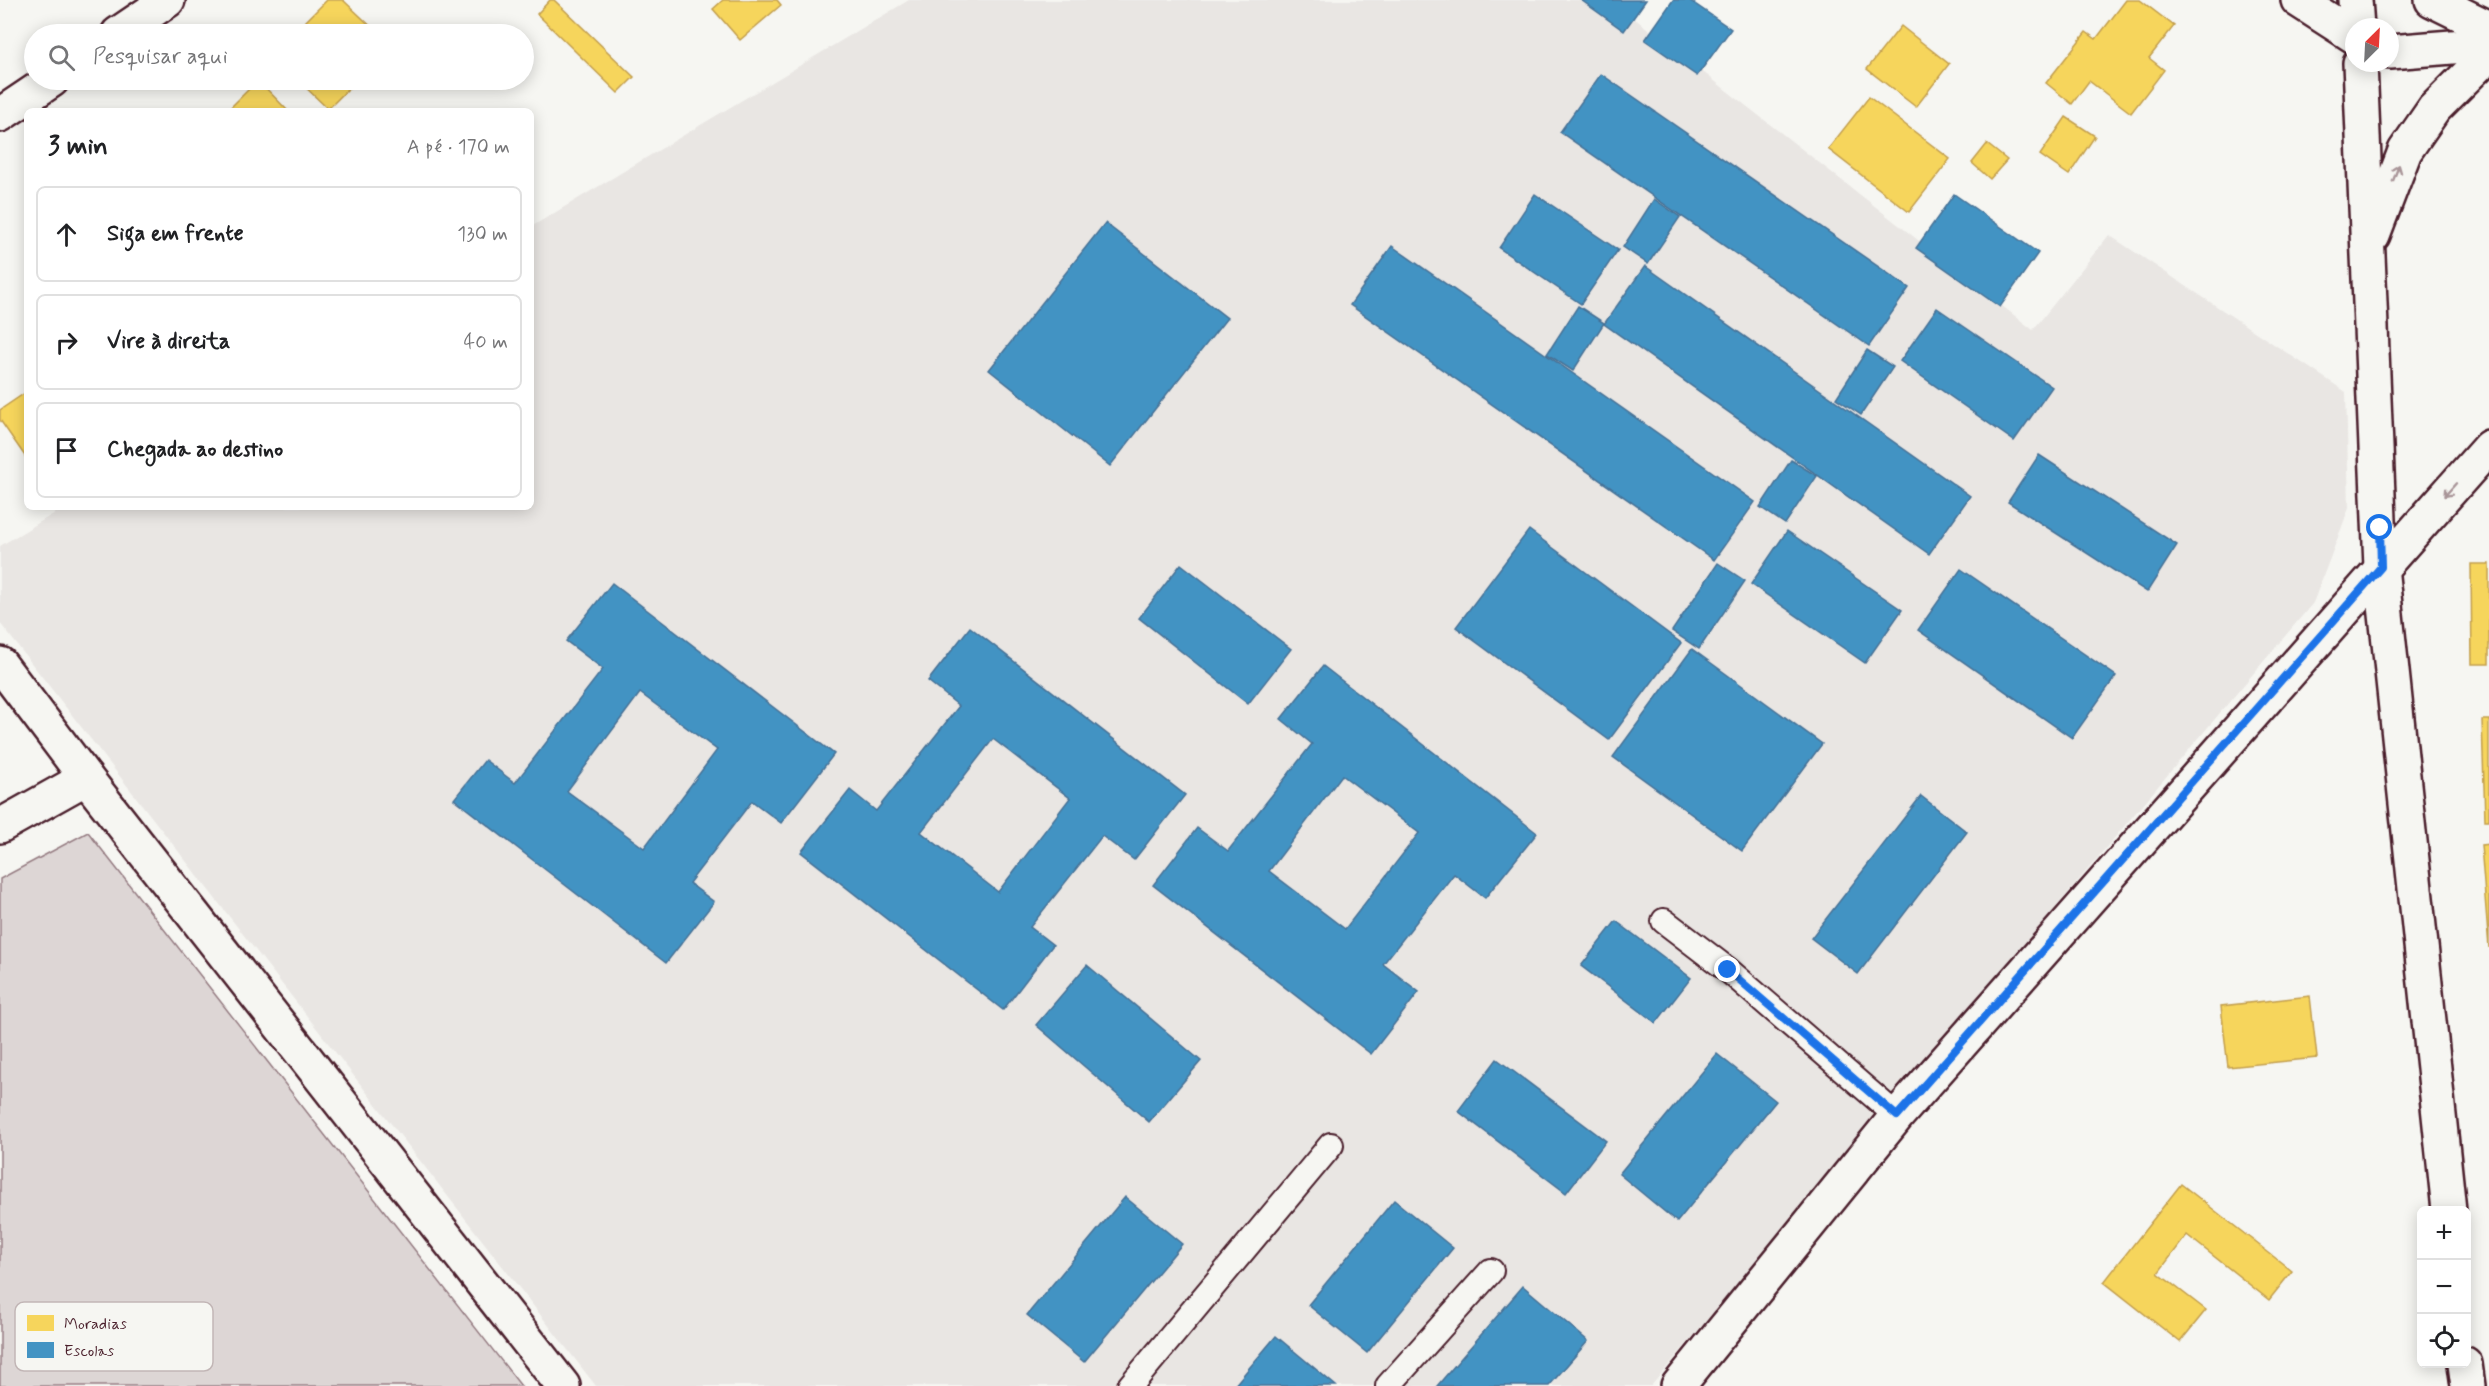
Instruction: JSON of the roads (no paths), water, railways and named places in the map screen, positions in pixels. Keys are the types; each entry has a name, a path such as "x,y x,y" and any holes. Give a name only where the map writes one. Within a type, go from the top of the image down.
{"street":[{"path":"133,24 168,0"},
{"path":"2298,0 2345,30"},
{"path":"2355,0 2356,18"},
{"path":"2432,0 2489,28"},
{"path":"2399,51 2489,44"},
{"path":"2368,247 2405,151 2434,109 2481,62 2489,57"},
{"path":"2360,72 2381,567 2449,1206"},
{"path":"0,115 37,90"},
{"path":"1678,1386 1897,1116 2489,447"},
{"path":"0,664 86,778 563,1386"},
{"path":"0,826 86,778"},
{"path":"2466,1368 2468,1386"}],"lane":[{"path":"1664,921 1728,970 1897,1116"},
{"path":"1130,1386 1331,1145"},
{"path":"1388,1386 1491,1271"}]}
